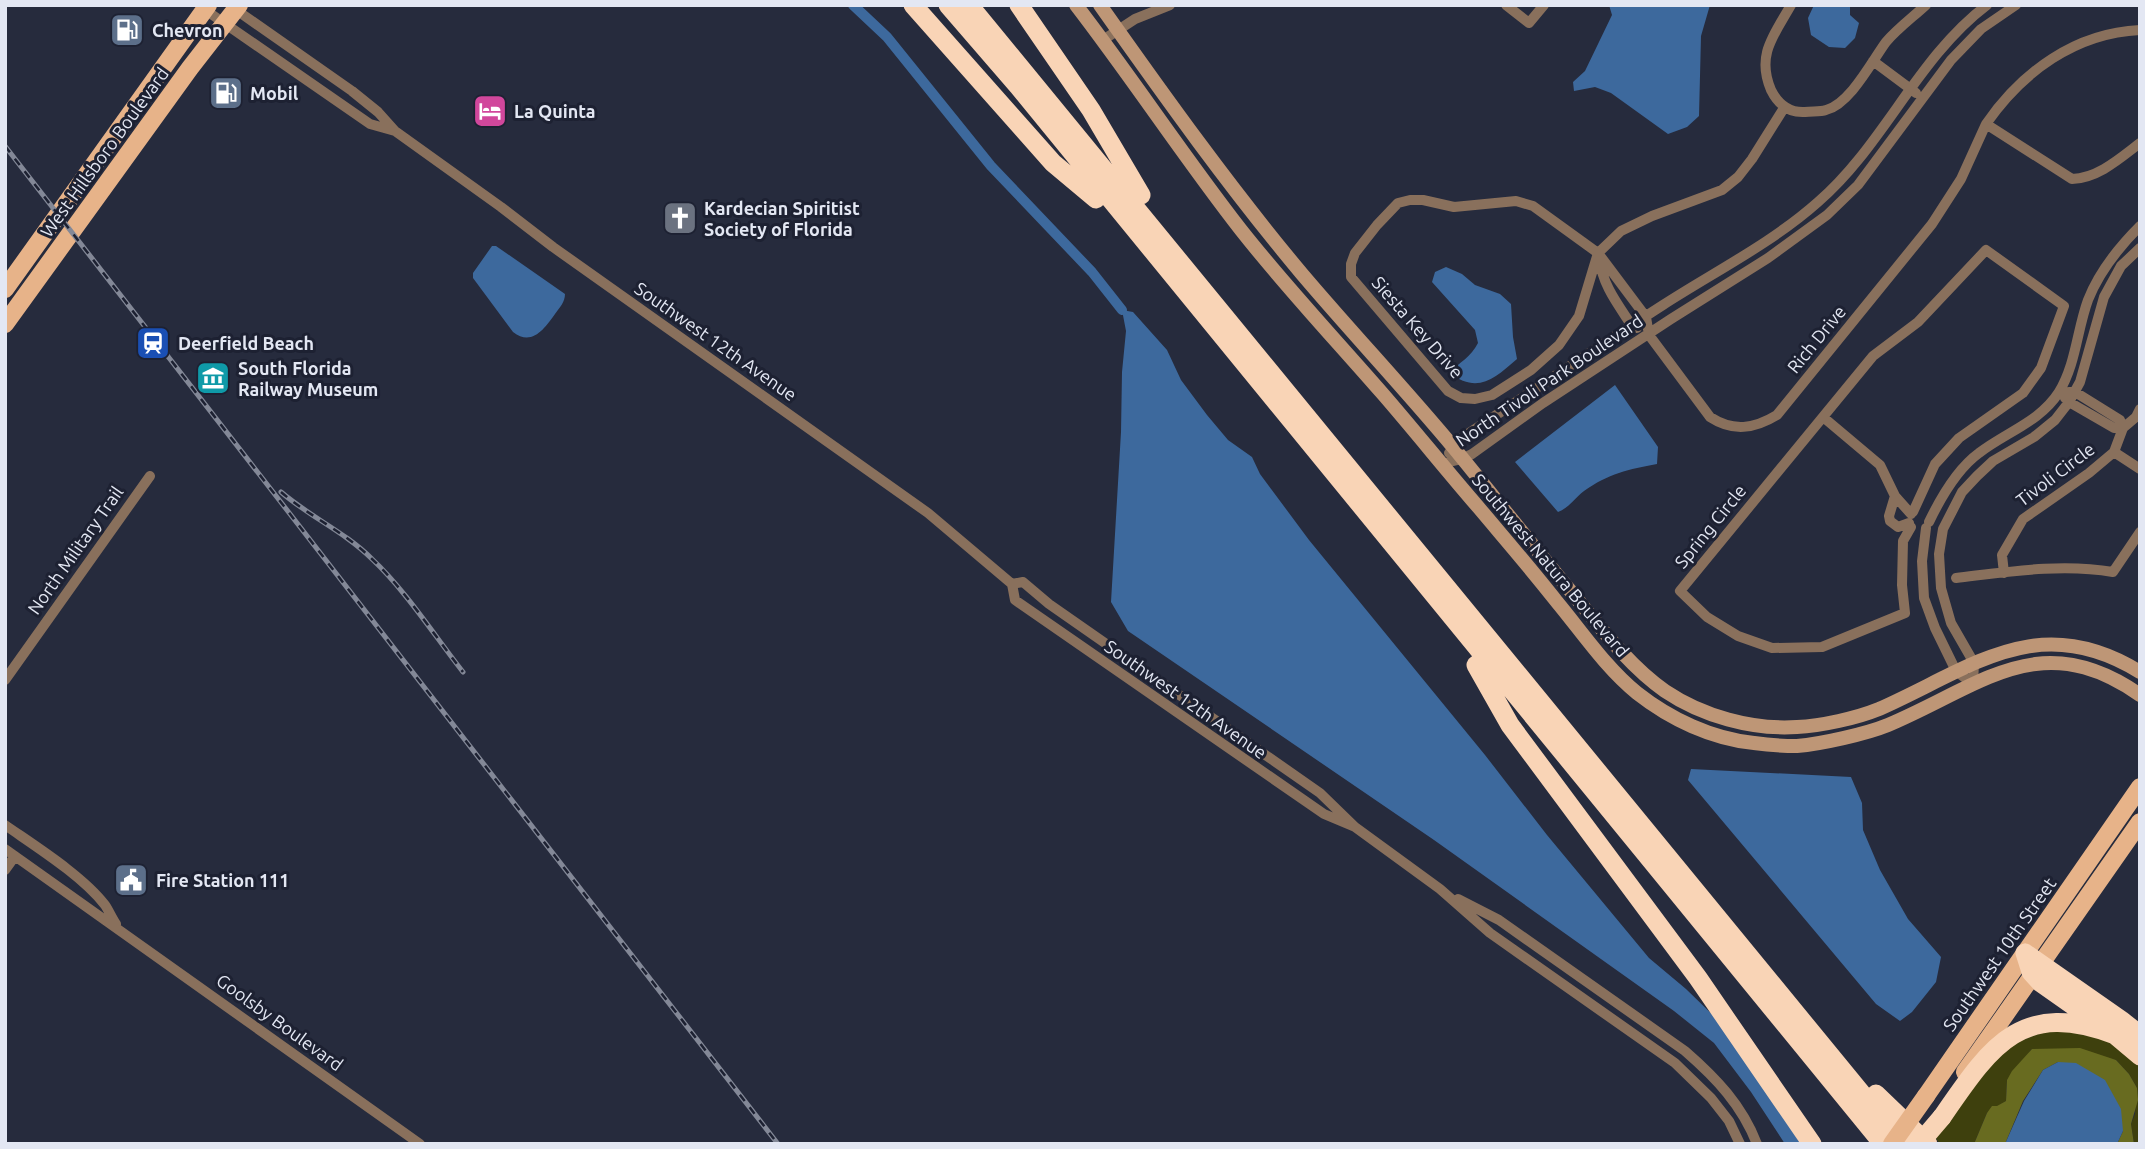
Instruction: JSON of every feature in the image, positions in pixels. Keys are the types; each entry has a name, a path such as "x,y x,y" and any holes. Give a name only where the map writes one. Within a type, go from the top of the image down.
{"highway":[{"path":"914,5 1053,163 1096,199"},
{"path":"934,5 1096,199 1869,1144"},
{"path":"948,5 1883,1144"},
{"path":"969,5 1903,1144"},
{"path":"984,5 1918,1144 1982,1060 2001,1042 2021,1030 2043,1023 2069,1022 2115,1035"},
{"path":"1019,5 1091,110 1141,195"},
{"path":"1476,665 1510,725 1699,978 1812,1144"},
{"path":"2033,964 2053,992 2115,1035 2140,1056"},
{"path":"2033,964 2140,1035"},
{"path":"1876,1094 1928,1144"}],"main road":[{"name":"West Hillsboro Boulevard","path":"5,289 204,7"},
{"name":"West Hillsboro Boulevard","path":"5,324 232,11"},
{"name":"Southwest 10th Street","path":"1940,1115 2140,787"},
{"name":"Southwest 10th Street","path":"1892,1144 1926,1096 2033,964 2140,822"}],"street":[{"name":"Southwest Natura Boulevard","path":"1076,5 1241,230 1594,648 1634,690 1656,707 1714,735 1752,743 1798,746 1885,727 1973,684 2016,667 2073,664 2103,673 2140,695"},
{"name":"Southwest Natura Boulevard","path":"1100,5 1187,127 1300,271 1458,454 1607,636 1646,677 1689,705 1720,718 1754,725 1797,727 1875,710 1974,663 2032,644 2066,644 2105,653 2140,672"},
{"path":"1103,40 1135,19 1170,5"},
{"path":"1506,5 1529,23 1545,5"},
{"path":"1791,5 1765,55 1766,76 1772,92 1784,108 1799,112 1828,110 1846,98 1888,40 1926,5"},
{"name":"North Tivoli Park Boulevard","path":"1458,454 1462,438 1770,237 1817,203 1846,174 1939,50 1971,17 1987,5"},
{"name":"North Tivoli Park Boulevard","path":"1441,464 1528,414 1779,250 1827,215 1858,184 1958,52 1981,29 2016,5"},
{"name":"Southwest 12th Avenue","path":"204,7 232,11 352,91 379,112 395,131 563,254 928,513 1012,584 1015,600 1324,814 1355,827"},
{"name":"Southwest 12th Avenue","path":"232,11 370,124 395,131"},
{"name":"Rich Drive","path":"1646,317 1649,335 1710,417 1724,426 1747,427 1763,424 1777,415 1932,224 1961,179 1986,124 2003,99 2053,57 2085,41 2118,31 2140,30"},
{"path":"1873,61 1924,99"},
{"path":"1598,253 1621,231 1652,216 1722,190 1738,177 1752,159 1784,108"},
{"path":"1986,124 2072,179 2085,179 2106,169 2140,143"},
{"name":"Siesta Key Drive","path":"1410,200 1454,207 1516,201 1533,206 1598,253 1579,316 1559,345 1531,370 1502,389 1492,395 1475,399 1461,398 1448,391 1351,276 1355,253 1398,203 1410,200"},
{"path":"1973,684 1956,671 1924,598 1922,561 1928,525 1945,491 1977,454 2018,430 2059,392 2068,373 2094,287 2120,246 2140,226"},
{"path":"1770,237 1779,250"},
{"path":"1973,684 1974,663 1951,623 1941,588 1939,554 1943,529 1962,492 1977,476 1993,461 2034,437 2055,420 2072,397 2109,285 2121,266 2140,248"},
{"name":"Spring Circle","path":"2064,306 2041,369 2023,393 1959,438 1935,464 1903,541 1902,584 1905,613 1822,647 1773,648 1738,636 1707,617 1679,591 1873,356 1917,322 1986,250 2064,306 2098,319"},
{"path":"1598,253 1646,317"},
{"path":"1598,253 1601,275 1632,326 1649,335"},
{"path":"1576,363 1584,376"},
{"path":"2059,392 2120,420 2123,428"},
{"path":"1519,400 1528,414"},
{"name":"Tivoli Circle","path":"2004,573 2002,555 2023,519 2114,452 2123,428 2136,417 2140,409"},
{"path":"1823,416 1880,465 1895,496 1917,530 1928,525 1943,529"},
{"path":"2114,452 2140,468"},
{"name":"North Military Trail","path":"5,680 150,475"},
{"path":"1895,496 1890,521 1898,527 1920,510 1926,512 1928,525"},
{"path":"1956,578 2094,569 2113,572 2140,532"},
{"name":"Southwest 12th Avenue","path":"1012,584 1023,582 1049,604 1320,793 1355,827 1440,890 1490,933 1675,1063 1712,1098 1729,1121 1740,1144"},
{"name":"Goolsby Boulevard","path":"5,825 83,884 104,904 119,930"},
{"name":"Goolsby Boulevard","path":"5,849 420,1144"},
{"path":"5,870 15,856"},
{"name":"Southwest 12th Avenue","path":"1440,890 1499,920 1685,1051 1732,1097 1742,1111 1757,1144"}],"shaded area":[{"path":"2053,1028 2112,1041 2140,1067 2140,1144 2134,1144 2131,1124 2135,1114 2137,1088 2116,1060 2052,1049 2032,1049 2007,1080 2006,1101 1987,1113 1974,1144 1940,1144 1934,1136 2005,1047"},
{"path":"2080,1048 2116,1060 2137,1088 2138,1100 2131,1124 2134,1144 2117,1144 2123,1131 2058,1062 2043,1070 2023,1101 2005,1144 1974,1144 1992,1106 2006,1101 2007,1080 2012,1071 2032,1049"}],"water":[{"path":"1609,5 1710,5 1701,36 1699,116 1687,127 1668,134 1611,93 1595,87 1574,91 1573,82 1585,71 1612,15"},
{"path":"1814,5 1850,5 1850,15 1859,23 1855,38 1845,48 1829,47 1811,35 1808,18"},
{"path":"492,246 496,246 565,294 562,304 551,319 532,337 513,332 473,278 473,273"},
{"path":"1446,267 1462,274 1475,285 1500,294 1511,304 1517,359 1493,378 1477,383 1459,379 1449,373 1469,356 1478,343 1475,330 1432,282 1435,272"},
{"path":"1122,310 1133,312 1167,350 1181,380 1207,415 1228,440 1252,457 1260,474 1309,540 1649,958 1721,1023 1801,1144 1785,1144 1714,1043 1674,1011 1434,840 1128,631 1111,602 1126,331"},
{"path":"1615,385 1658,447 1657,464 1610,476 1584,491 1558,512 1515,462"},
{"path":"1691,769 1851,777 1862,803 1863,830 1880,870 1908,919 1941,957 1936,982 1912,1012 1900,1021 1876,1004 1688,780"},
{"path":"2058,1062 2076,1063 2105,1080 2121,1109 2123,1131 2117,1144 2005,1144 2024,1101 2043,1070"}],"waterway":[{"path":"853,5 887,37 991,166 1092,272 1122,310"}],"railway":[{"path":"5,146 778,1144"},
{"path":"281,492 372,559 408,599 463,672"}],"place":[{"name":"Chevron","path":"127,30"},
{"name":"Mobil","path":"226,93"},
{"name":"La Quinta","path":"490,111"},
{"name":"Kardecian Spiritist Society of Florida","path":"680,218"},
{"name":"Deerfield Beach","path":"153,343"},
{"name":"South Florida Railway Museum","path":"213,378"},
{"name":"Fire Station 111","path":"131,880"}]}
